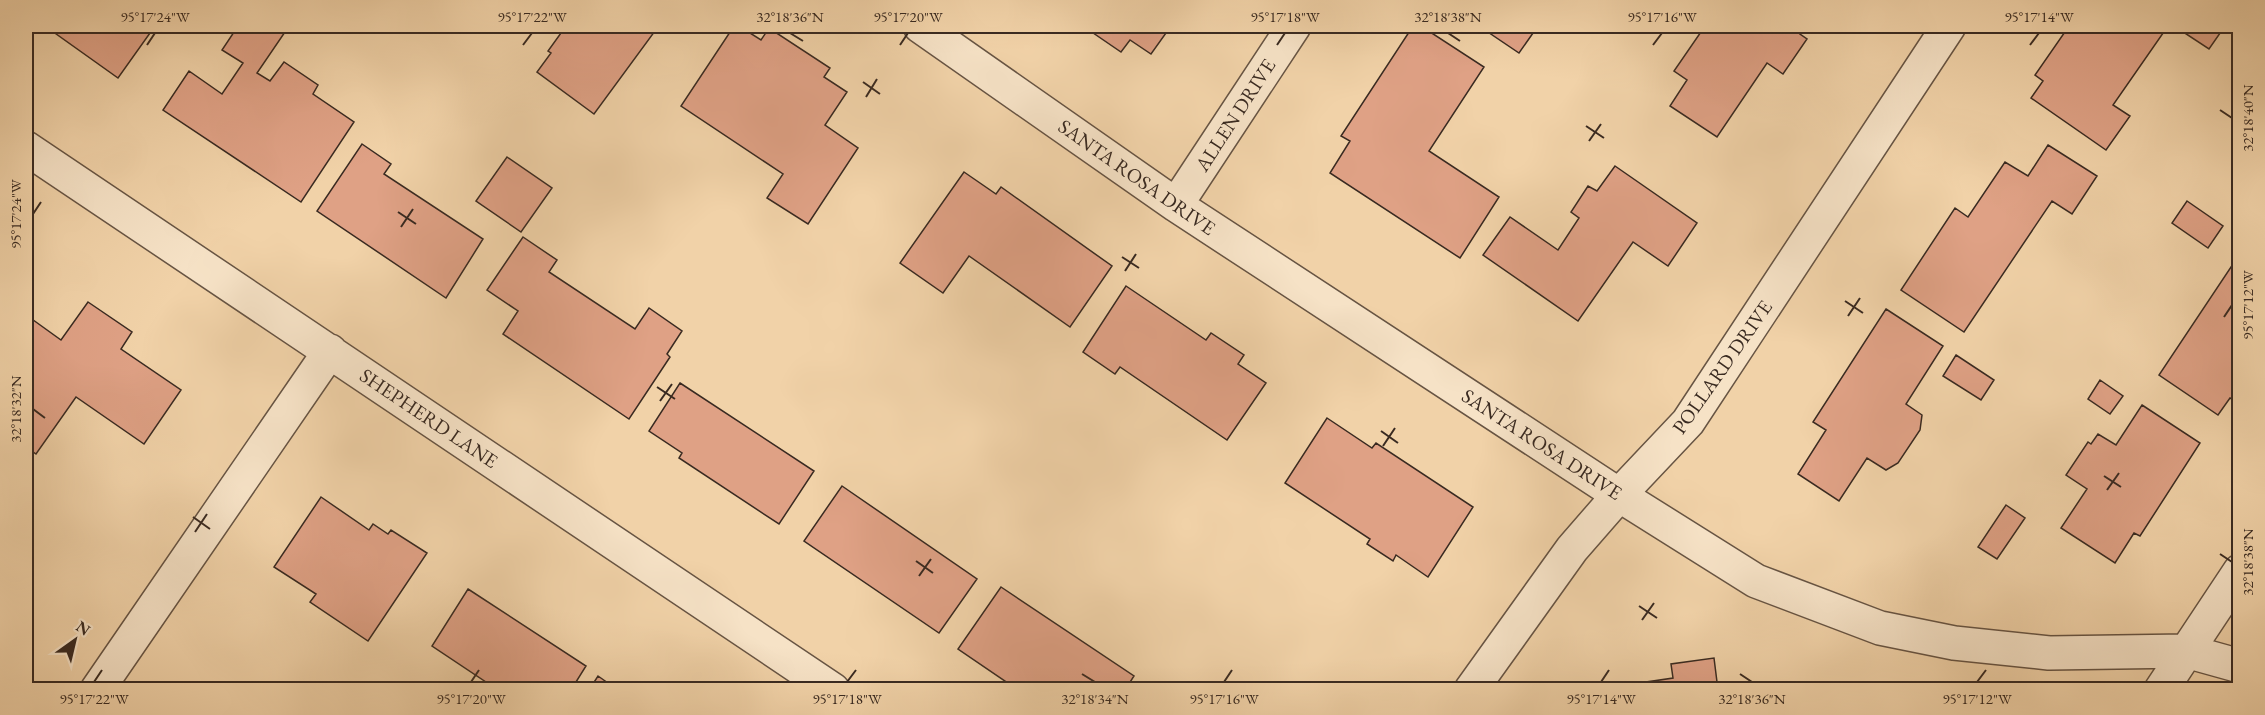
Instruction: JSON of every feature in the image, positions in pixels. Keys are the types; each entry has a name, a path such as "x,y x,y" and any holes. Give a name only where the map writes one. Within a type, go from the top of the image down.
{"street":[{"name":"SANTA ROSA DRIVE","path":"920,26 1176,205 1619,495 1756,581 1880,628 1954,644 2049,653 2186,651 2240,666"},
{"name":"ALLEN DRIVE","path":"1176,205 1294,26"},
{"name":"POLLARD DRIVE","path":"1471,690 1572,549 1688,422 1949,26"},
{"name":"SHEPHERD LANE","path":"26,148 832,690"},
{"path":"97,690 330,351"},
{"path":"2161,690 2240,571"}],"building":[{"path":"45,26 155,26 118,78"},
{"path":"238,26 283,26 280,29 285,32 257,73 270,81 284,62 318,85 313,94 354,122 301,202 163,110 189,71 222,94 243,63 222,50"},
{"path":"566,26 648,26 655,31 594,114 537,72 551,53 548,51"},
{"path":"734,26 739,26 761,40 769,28 830,68 824,77 847,92 825,125 858,148 808,224 767,198 783,174 681,106"},
{"path":"1083,26 1171,26 1151,54 1130,40 1121,52"},
{"path":"1413,26 1421,26 1484,67 1429,151 1499,197 1460,258 1330,173 1350,141 1341,136"},
{"path":"1479,26 1538,26 1519,53"},
{"path":"1705,26 1806,26 1800,34 1807,39 1783,74 1767,63 1717,137 1670,106 1687,80 1674,71"},
{"path":"2069,26 2168,26 2113,105 2130,116 2106,150 2031,98 2043,81 2035,75"},
{"path":"2174,26 2225,26 2209,49"},
{"path":"362,144 391,164 384,174 483,239 446,298 317,211"},
{"path":"2048,145 2097,176 2072,214 2052,201 1964,332 1901,290 1955,208 1968,217 2005,162 2028,176"},
{"path":"507,157 552,188 521,232 476,201"},
{"path":"1615,166 1697,223 1668,266 1633,242 1578,321 1483,255 1510,217 1558,250 1579,218 1571,212 1588,186 1597,191"},
{"path":"964,172 996,194 1001,187 1112,266 1070,327 969,256 943,293 900,263"},
{"path":"2187,201 2223,226 2208,248 2172,223"},
{"path":"523,237 557,260 549,272 635,329 649,308 682,331 667,354 670,357 629,419 503,334 518,311 487,290"},
{"path":"2235,261 2240,264 2240,396 2236,401 2230,398 2218,415 2159,375"},
{"path":"1126,286 1206,340 1211,333 1244,355 1238,364 1266,383 1227,440 1120,367 1115,374 1083,352"},
{"path":"88,302 132,332 121,349 181,390 144,444 76,397 36,454 26,447 26,379 29,374 26,372 26,322 29,317 61,340"},
{"path":"1886,309 1943,346 1906,404 1922,415 1920,430 1898,463 1886,470 1867,458 1839,501 1798,474 1826,430 1813,422"},
{"path":"1956,355 1994,380 1981,400 1943,376"},
{"path":"2100,380 2123,396 2110,414 2088,399"},
{"path":"680,383 814,471 779,524 679,458 682,453 649,431"},
{"path":"2142,405 2200,443 2140,536 2134,533 2115,563 2061,528 2087,489 2066,475 2088,442 2091,444 2098,434 2116,445"},
{"path":"1327,418 1372,448 1376,443 1473,507 1428,577 1396,555 1393,561 1367,544 1370,539 1285,483"},
{"path":"842,486 977,579 939,633 804,541"},
{"path":"321,497 369,530 373,524 388,534 391,530 427,553 368,641 310,602 316,594 274,567"},
{"path":"2006,505 2025,518 1997,559 1978,547"},
{"path":"1001,587 1134,676 1125,690 1018,690 958,649"},
{"path":"468,589 586,666 571,690 498,690 432,646"},
{"path":"1714,658 1718,690 1612,690 1612,687 1673,678 1671,664"},
{"path":"598,676 618,690 589,690"}]}
